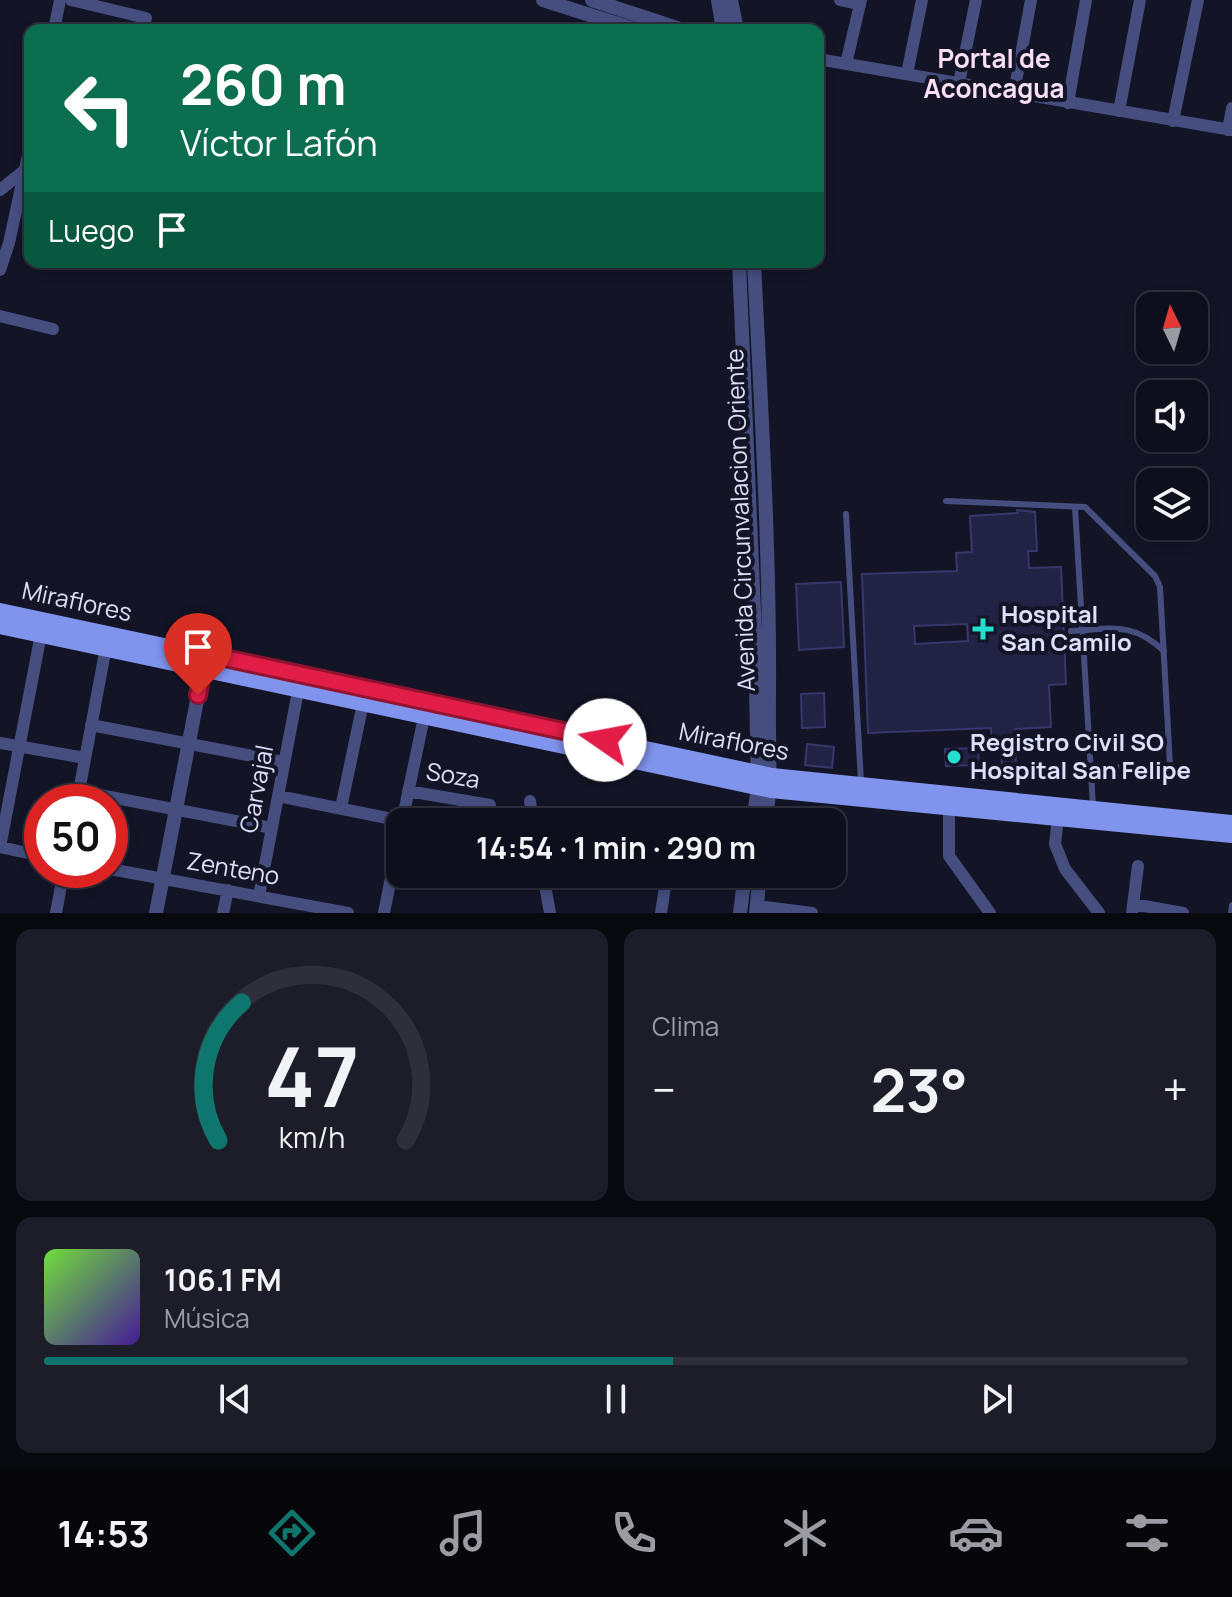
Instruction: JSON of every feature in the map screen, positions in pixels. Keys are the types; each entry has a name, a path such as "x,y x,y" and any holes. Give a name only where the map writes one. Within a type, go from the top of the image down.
{"main road":[{"name":"Miraflores","path":"0,611 204,662 765,782"},
{"name":"Miraflores","path":"0,626 204,662 298,691 765,782 1093,816 1232,835"},
{"name":"Miraflores","path":"859,790 949,806 1058,818 1093,816 1232,823"}],"street":[{"path":"55,24 60,0"},
{"path":"71,0 146,18"},
{"path":"543,0 618,24"},
{"path":"592,0 665,24"},
{"path":"718,0 722,24"},
{"path":"731,0 736,24"},
{"path":"840,0 860,2 846,64"},
{"path":"907,74 922,0"},
{"path":"959,83 976,0"},
{"path":"1014,93 1031,0"},
{"path":"1068,103 1086,0"},
{"path":"1119,111 1140,0"},
{"path":"1173,121 1198,0"},
{"path":"824,60 1230,130 1232,108"},
{"path":"0,190 24,171"},
{"path":"0,270 24,200"},
{"path":"0,230 9,243"},
{"name":"Avenida Circunvalacion Oriente","path":"739,268 755,635 765,782"},
{"name":"Avenida Circunvalacion Oriente","path":"754,268 768,571 769,733 765,782"},
{"path":"0,316 53,329"},
{"path":"24,852 0,847 41,634"},
{"path":"80,784 106,647"},
{"path":"156,913 204,662"},
{"name":"Carvajal","path":"259,896 298,691"},
{"path":"341,808 363,703"},
{"path":"404,808 424,717"},
{"path":"91,725 284,762"},
{"path":"0,743 85,758"},
{"path":"757,808 765,782"},
{"path":"765,782 766,808"},
{"name":"Soza","path":"408,791 490,805"},
{"path":"278,796 386,821"},
{"path":"530,801 531,808"},
{"path":"128,804 272,828"},
{"path":"949,806 949,856 990,913"},
{"path":"1058,818 1055,844 1065,869 1099,913"},
{"path":"1138,866 1133,909 1183,913"},
{"name":"Zenteno","path":"128,872 259,896 285,907 348,913"},
{"path":"56,913 61,888"},
{"path":"384,913 390,888"},
{"path":"547,888 554,912"},
{"path":"661,913 665,888"},
{"path":"740,913 743,888"},
{"path":"758,888 756,909 812,913"},
{"path":"223,913 228,890"}],"lane":[{"path":"946,501 1085,507 1155,576 1160,587 1170,765 1092,769"},
{"path":"1075,507 1093,816"},
{"path":"846,514 859,790"},
{"path":"1071,631 1124,628 1147,635 1164,651"},
{"path":"1231,913 1232,905"}],"building":[{"path":"1017,510 1035,512 1037,551 1028,551 1029,568 1061,567 1066,684 1049,685 1051,727 1015,729 1016,766 1002,766 1001,749 992,749 991,728 868,733 862,574 957,571 956,553 972,552 970,516 1018,513","holes":["967,624 968,641 915,644 914,626"]},
{"path":"841,582 844,647 799,650 796,584"},
{"path":"824,693 825,727 802,728 801,694"},
{"path":"807,744 834,747 832,768 805,765"},
{"path":"978,748 979,765 946,766 945,749"}],"place":[{"name":"Hospital San Camilo","path":"983,629"},
{"name":"Registro Civil SO Hospital San Felipe","path":"954,757"}],"district":[{"name":"Portal de Aconcagua","path":"994,74"}],"route":[{"path":"198,695 206,654 605,740"}]}
